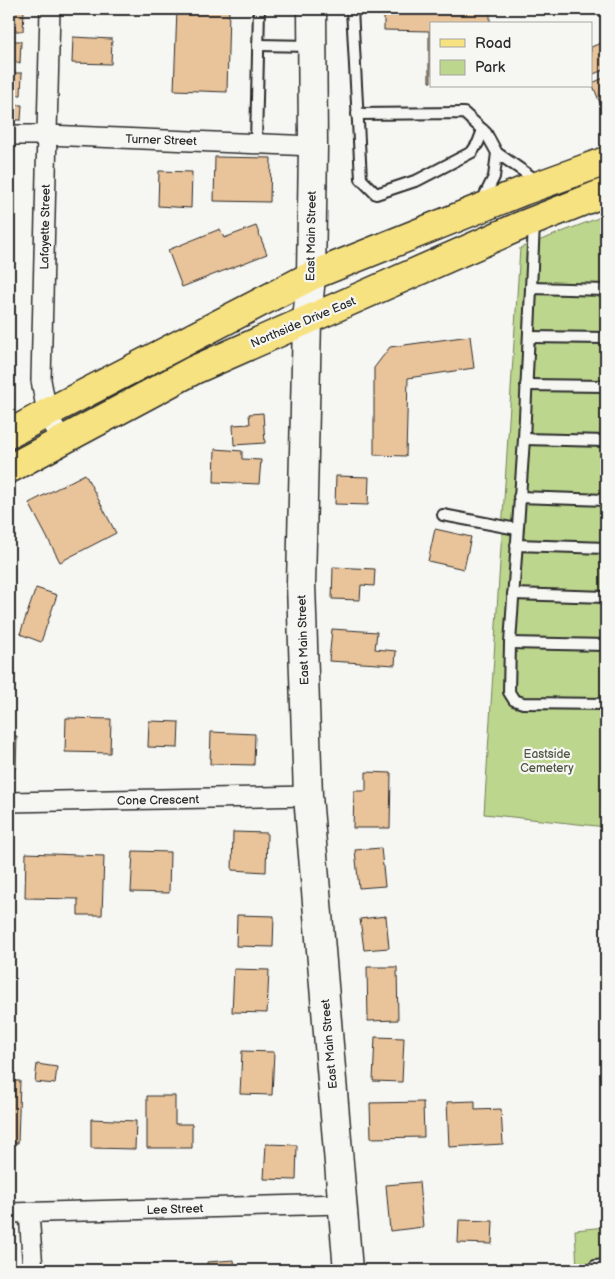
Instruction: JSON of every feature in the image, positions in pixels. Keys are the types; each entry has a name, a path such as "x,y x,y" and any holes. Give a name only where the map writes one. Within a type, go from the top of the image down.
{"main road":[{"name":"East Main Street","path":"312,9 313,146 311,276 307,321 301,584 308,796 348,1270"},
{"path":"9,434 311,276 477,209 606,161"},
{"name":"Northside Drive East","path":"9,469 194,370 534,220 606,192"}],"street":[{"name":"Lafayette Street","path":"50,9 41,380 47,413 62,441"},
{"name":"Turner Street","path":"9,135 313,146"},
{"name":"Cone Crescent","path":"9,802 308,796"},
{"name":"Lee Street","path":"9,1213 342,1204"},
{"path":"29,1213 32,1270"}],"lane":[{"path":"256,144 259,9"},
{"path":"352,9 361,179 376,194 418,180 472,152 478,144 483,130"},
{"path":"258,45 312,46"},
{"path":"357,114 464,113 486,133 497,153 542,184"},
{"path":"477,209 494,177 497,153"},
{"path":"534,220 524,439 510,643 509,692 514,700 523,702 606,704"},
{"path":"531,288 606,290"},
{"path":"529,337 606,338"},
{"path":"526,385 606,386"},
{"path":"524,439 606,441"},
{"path":"519,497 606,500"},
{"path":"443,515 517,529"},
{"path":"516,545 606,548"},
{"path":"513,594 606,597"},
{"path":"510,643 606,645"},
{"path":"596,1270 595,1266 606,1265"}],"green space":[{"name":"Eastside Cemetery","path":"606,215 606,827 484,814 520,248"},
{"path":"606,1227 606,1270 577,1270 575,1230"}],"building":[{"path":"9,9 24,9 23,31 9,31"},
{"path":"177,9 229,9 227,92 174,90"},
{"path":"384,9 490,9 490,22 430,22 430,82 429,31 384,30"},
{"path":"73,37 112,39 111,64 72,63"},
{"path":"9,41 21,41 20,63 9,62"},
{"path":"606,41 606,69 592,75 592,47"},
{"path":"9,73 22,73 21,95 9,95"},
{"path":"606,77 606,118 592,83"},
{"path":"9,105 22,105 21,120 9,120"},
{"path":"215,157 271,158 270,202 214,201"},
{"path":"159,171 192,172 191,208 158,206"},
{"path":"256,226 267,254 182,287 168,250 220,229 224,238"},
{"path":"470,336 474,368 408,378 406,456 374,455 374,368 390,347"},
{"path":"263,413 265,443 234,445 233,425 250,424 249,414"},
{"path":"215,449 242,451 242,459 261,460 259,484 214,482"},
{"path":"85,474 116,533 60,562 29,503"},
{"path":"336,476 369,477 368,505 335,504"},
{"path":"435,529 471,537 464,569 428,561"},
{"path":"333,567 375,569 374,586 361,585 360,600 332,599"},
{"path":"36,588 57,595 41,642 20,634"},
{"path":"332,629 377,632 375,649 396,651 395,665 329,661"},
{"path":"66,718 111,719 110,753 65,752"},
{"path":"149,721 179,722 178,748 148,747"},
{"path":"211,732 255,734 254,765 210,764"},
{"path":"9,736 17,736 16,768 9,767"},
{"path":"366,772 391,773 390,828 353,828 354,791 366,791"},
{"path":"233,832 267,833 266,872 232,870"},
{"path":"381,848 385,886 359,888 355,850"},
{"path":"133,851 170,852 169,893 131,892"},
{"path":"26,853 104,856 102,915 78,915 78,899 25,898"},
{"path":"237,915 274,916 273,947 236,946"},
{"path":"386,916 389,948 364,950 360,919"},
{"path":"367,967 397,967 398,1020 368,1021"},
{"path":"234,969 269,970 267,1013 232,1012"},
{"path":"375,1037 404,1038 402,1082 373,1081"},
{"path":"242,1051 274,1052 272,1095 240,1094"},
{"path":"37,1064 57,1067 55,1084 35,1082"},
{"path":"9,1081 20,1081 18,1143 9,1143"},
{"path":"147,1096 175,1096 175,1124 192,1124 192,1148 147,1148"},
{"path":"475,1101 475,1110 501,1109 503,1144 449,1147 447,1102"},
{"path":"423,1102 424,1137 371,1138 370,1103"},
{"path":"91,1119 136,1121 135,1149 91,1148"},
{"path":"266,1144 297,1145 296,1180 264,1179"},
{"path":"419,1182 423,1227 390,1231 386,1185"},
{"path":"459,1220 493,1221 492,1244 458,1243"},
{"path":"234,1260 235,1270 207,1270 207,1262"},
{"path":"539,1267 539,1270 513,1270 513,1269"}]}
